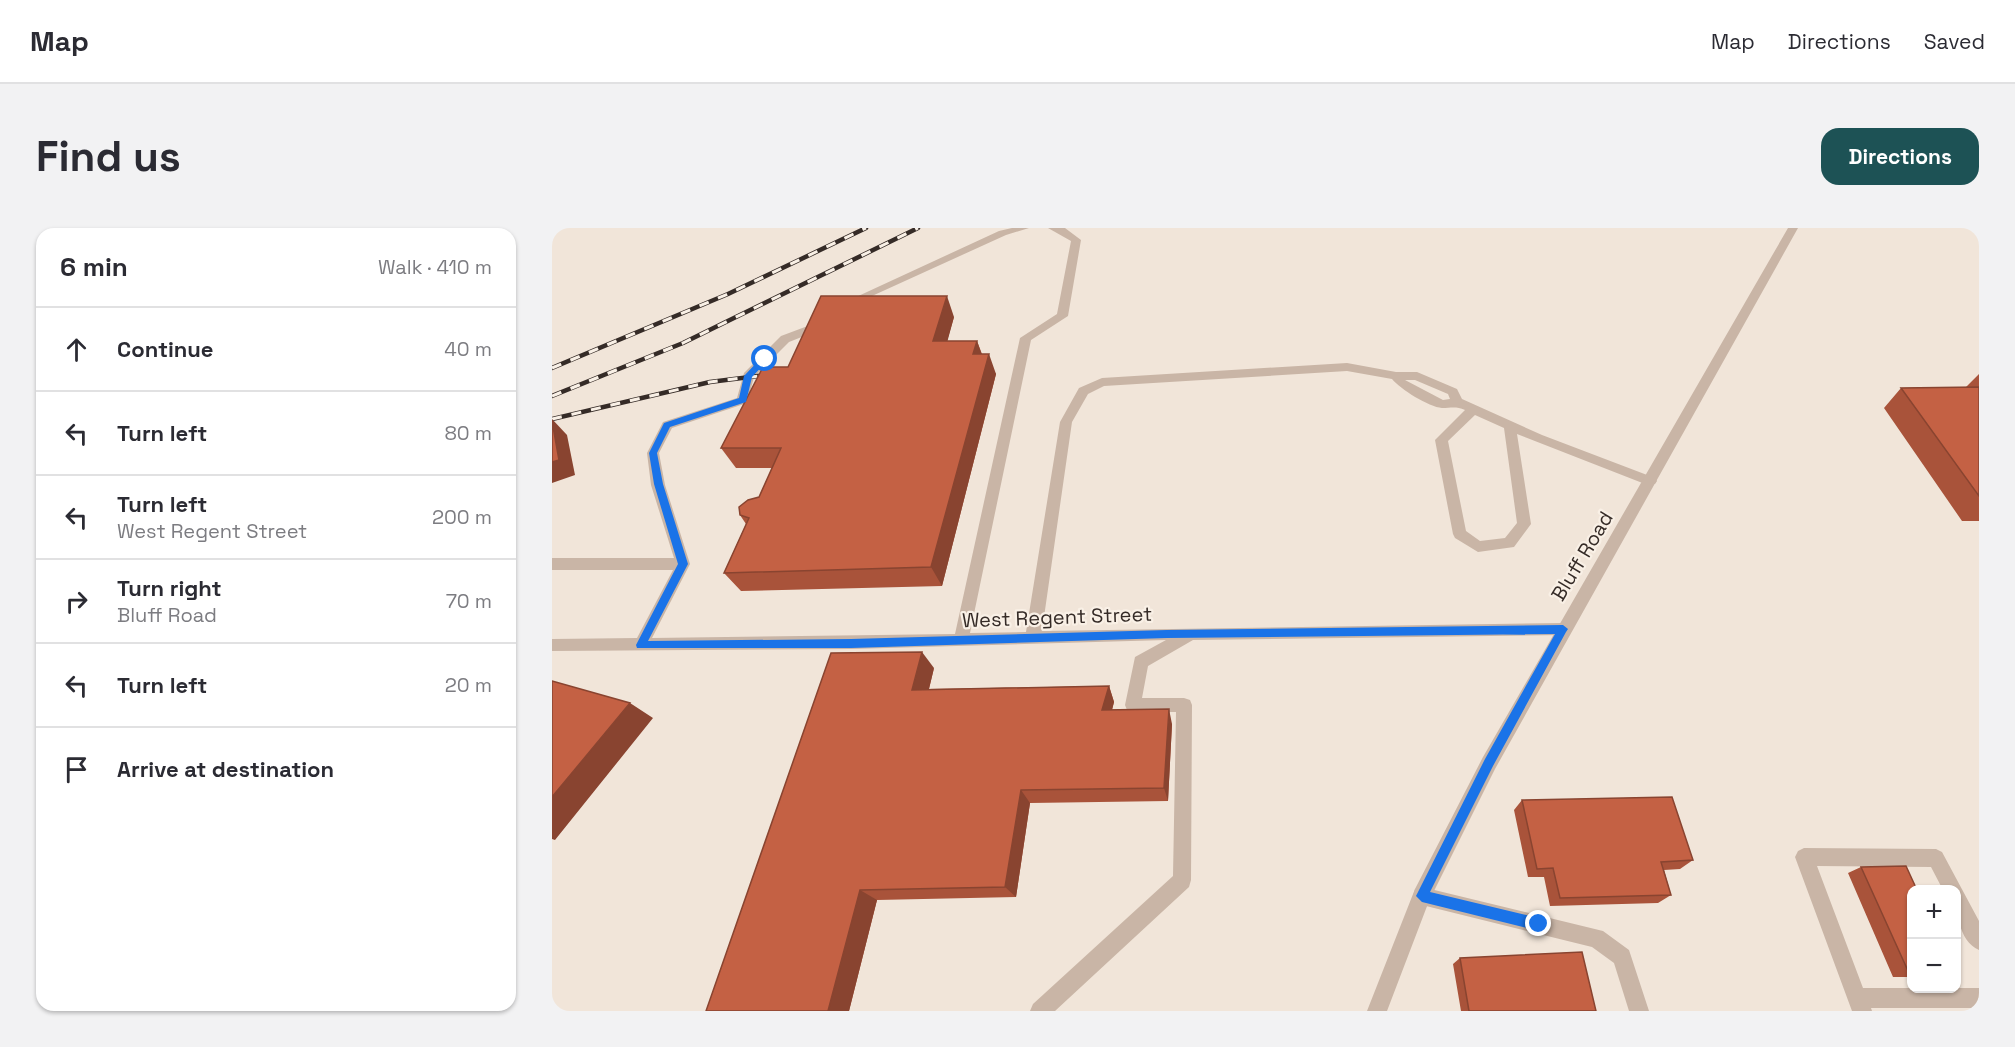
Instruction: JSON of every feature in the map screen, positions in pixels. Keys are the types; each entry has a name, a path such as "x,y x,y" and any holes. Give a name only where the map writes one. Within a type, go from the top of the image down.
{"street":[{"path":"641,645 683,564 658,484 653,453 667,425 743,400 748,376 785,339 818,327 831,311 1003,233 1024,228"},
{"path":"960,640 1026,338 1062,316 1076,240 1060,229 1053,228"},
{"name":"Bluff Road","path":"1377,1011 1422,896 1489,762 1793,228"},
{"path":"1033,638 1066,422 1083,391 1102,382 1347,367 1396,376 1403,385 1441,404 1457,402 1510,426 1650,481"},
{"path":"1473,410 1441,440 1460,534 1478,547 1509,543 1524,524 1510,426"},
{"path":"552,564 683,564"},
{"name":"West Regent Street","path":"552,645 1563,629"},
{"path":"1040,1011 1182,880 1184,705 1133,705 1142,662 1192,634"},
{"path":"1950,885 1936,858 1804,857 1859,1004 1979,998"},
{"path":"1422,896 1596,938 1622,957 1639,1011"},
{"path":"1961,906 1979,940"}],"building":[{"path":"821,296 947,296 933,341 977,341 973,354 989,354 931,567 724,573 749,518 740,515 739,507 748,500 759,497 781,448 721,448 763,367 788,367"},
{"path":"1979,387 1979,496 1901,388"},
{"path":"552,421 559,460 552,462"},
{"path":"922,652 912,690 1109,686 1102,710 1169,709 1164,788 1021,790 1005,887 860,890 828,1011 706,1011 831,653"},
{"path":"552,681 630,703 552,797"},
{"path":"1672,797 1693,860 1661,862 1671,895 1560,898 1553,868 1537,869 1522,800"},
{"path":"1906,866 1915,885 1907,885 1907,969 1861,867"},
{"path":"1582,952 1596,1011 1469,1011 1460,958"}],"railway":[{"path":"552,368 728,294 866,228"},
{"path":"552,396 683,343 918,228"},
{"path":"552,419 710,382 775,374"}],"route":[{"path":"765,359 748,376 743,400 667,425 653,453 658,484 683,564 641,645 851,643 1167,634 1563,629 1489,762 1422,896 1539,924"}]}
